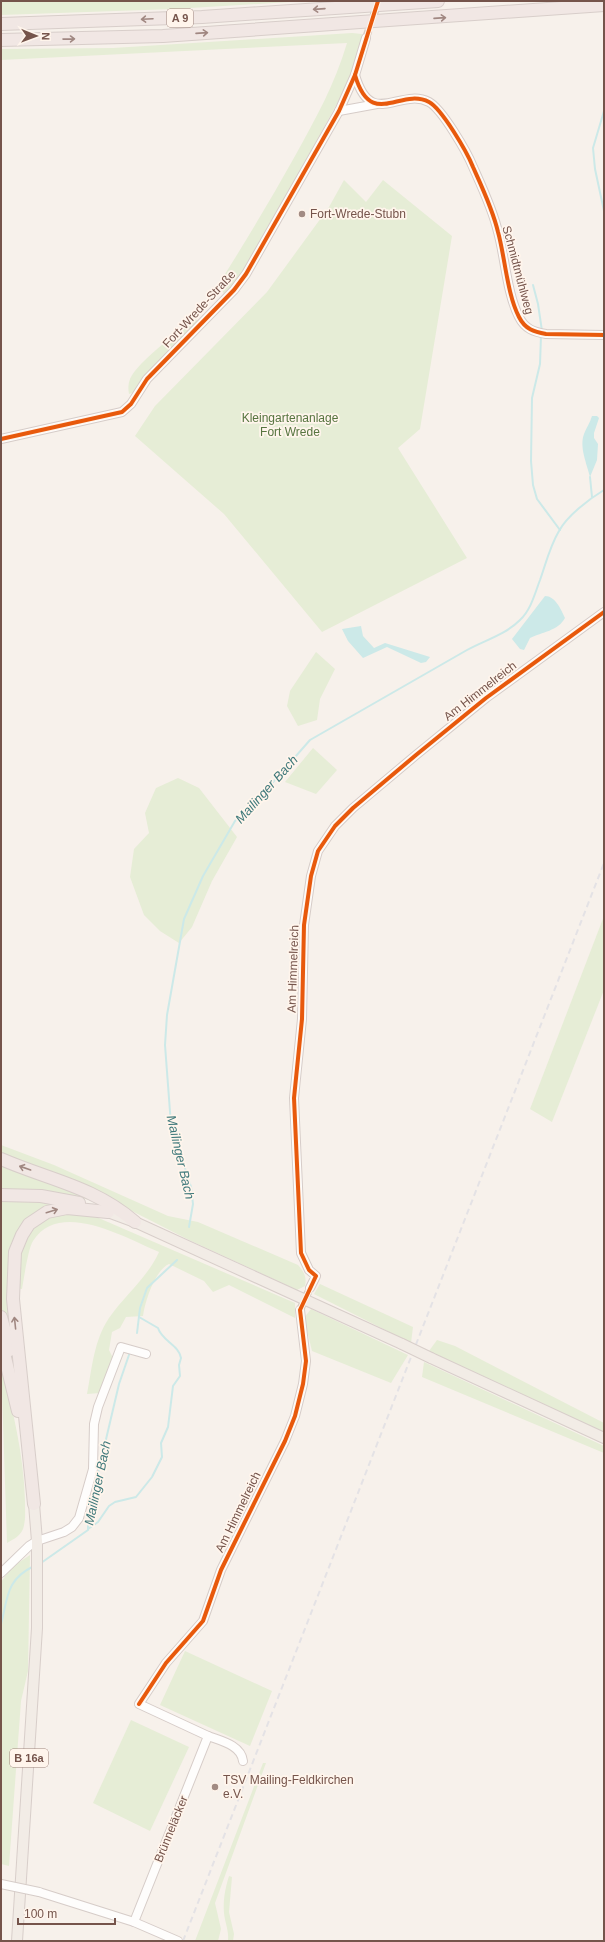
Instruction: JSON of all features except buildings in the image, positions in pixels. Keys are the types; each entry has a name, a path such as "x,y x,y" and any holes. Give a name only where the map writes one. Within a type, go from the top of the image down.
{"highway":[{"name":"A 9","path":"1,24 202,17 438,1"},
{"name":"A 9","path":"1,40 163,36 604,5"},
{"path":"1,1159 72,1184 118,1208 135,1222"},
{"path":"1,1195 42,1196 74,1201 108,1212"},
{"path":"26,1417 13,1299 13,1267 15,1252 19,1240 29,1224 40,1216 56,1209 67,1208 108,1212"},
{"name":"B 16a","path":"1,1317 26,1417 34,1504"},
{"name":"B 16a","path":"1,1341 20,1417 32,1484"}],"main road":[{"path":"108,1212 135,1222 604,1438"},
{"name":"B 16a","path":"17,1941 37,1628 38,1553 34,1504"}],"street":[{"name":"Fort-Wrede-Straße","path":"1,438 72,422 113,416 127,409 147,379 234,290 246,274 339,111 354,75 366,38"},
{"path":"354,75 361,92 365,97 377,104"},
{"name":"Schmidtmühlweg","path":"339,111 377,104 421,100 434,105 472,164 480,182 498,231 519,317 526,327 537,333 546,334 604,335"},
{"name":"Am Himmelreich","path":"310,1288 316,1276 309,1270 301,1253 294,1098 302,1019 304,925 311,876 318,851 335,826 353,808 416,755 486,698 604,612"},
{"name":"Am Himmelreich","path":"208,1736 139,1704 166,1662 203,1621 221,1570 285,1441 295,1416 303,1384 306,1361 300,1310"},
{"path":"1,1573 37,1540 64,1532 76,1523 82,1511 93,1469 94,1424 98,1407 121,1347 146,1354"},
{"path":"208,1736 238,1749 242,1754 243,1761"},
{"name":"Brünneläcker","path":"134,1922 208,1736"},
{"path":"1,1884 38,1892 134,1922 178,1941"}],"green space":[{"path":"1,1 306,1 174,9 1,15"},
{"path":"352,33 362,34 360,49 350,80 251,260 240,277 224,295 220,282 268,204 310,128 331,87 347,43 1,60 1,49 113,48"},
{"name":"Kleingartenanlage Fort Wrede","path":"344,180 366,202 383,180 452,236 420,429 398,448 467,558 322,632 224,514 135,436 155,406 267,292 329,207"},
{"path":"195,318 198,322 150,370 135,392 129,394 128,386 134,372 150,355"},
{"path":"316,652 335,669 320,699 317,720 298,726 287,706 290,691"},
{"path":"313,748 337,770 316,794 285,782"},
{"path":"178,778 199,788 237,837 212,881 192,927 179,943 160,931 144,915 130,877 134,849 149,833 145,813 156,788"},
{"path":"604,916 604,990 552,1122 530,1109"},
{"path":"1,1145 54,1165 168,1216 198,1222 298,1265 306,1280 305,1286 297,1290 189,1240 126,1208 1,1155"},
{"path":"1,1164 14,1171 52,1183 94,1201 48,1192 1,1190"},
{"path":"1,1200 65,1203 16,1241 16,1358 1,1306"},
{"path":"54,1212 94,1216 295,1303 295,1318 229,1285 213,1292 204,1281 169,1264 164,1267 155,1279 148,1295 143,1316 126,1317 120,1328 112,1332 109,1350 113,1358 100,1393 87,1394 94,1354 104,1327 115,1310 149,1270 159,1252 111,1231 76,1222 59,1223 45,1229 33,1241 28,1257 22,1289 16,1288 21,1249 28,1232"},
{"path":"320,1284 413,1327 411,1343 314,1294"},
{"path":"311,1309 408,1355 391,1383 312,1351 304,1318"},
{"path":"437,1340 455,1346 604,1423 604,1432 429,1351"},
{"path":"1,1362 20,1448 25,1501 25,1519 23,1529 14,1539 7,1543"},
{"path":"424,1362 604,1446 604,1453 422,1377"},
{"path":"30,1555 28,1671 21,1701 9,1866 1,1864 1,1582 12,1567"},
{"path":"185,1651 272,1691 250,1746 160,1705"},
{"path":"131,1720 189,1747 150,1831 93,1803"},
{"path":"263,1763 266,1763 215,1903 221,1929 218,1941 195,1941"},
{"path":"229,1876 232,1877 229,1912 234,1934 233,1941 228,1941 224,1913 226,1885"}],"water":[{"path":"592,416 597,416 599,418 594,433 594,438 598,444 597,460 590,477 582,444 584,434"},
{"path":"545,596 552,598 555,601 560,607 565,618 558,626 530,638 524,650 520,649 512,639"},
{"path":"361,626 363,636 374,648 385,643 430,657 426,662 421,663 387,647 363,658 348,641 342,629"}],"waterway":[{"name":"Mailinger Bach","path":"604,111 593,148 595,169 604,211"},
{"path":"533,285 538,304 542,331"},
{"path":"541,336 540,364 532,398 531,461 533,485 537,499 560,530"},
{"path":"590,477 592,497"},
{"name":"Mailinger Bach","path":"189,1227 193,1204 191,1187 171,1125 165,1045 167,1015 184,919 203,876 235,821 259,798 310,740 467,650 508,630 520,620 524,616 532,601 551,549 563,525 579,508 604,490"},
{"name":"Mailinger Bach","path":"137,1333 140,1308 147,1288 177,1260"},
{"path":"88,1529 98,1522 109,1506 115,1502 136,1497 152,1477 162,1457 161,1443 168,1427 173,1386 180,1376 179,1365 181,1358 177,1350 163,1336 158,1328 139,1317"},
{"name":"Mailinger Bach","path":"41,1563 88,1530 88,1516 119,1384 130,1352"},
{"name":"Mailinger Bach","path":"1,1624 9,1591 18,1577 34,1566"}],"tunnel":[{"path":"366,38 378,2"},
{"path":"300,1310 310,1288"}],"railway":[{"path":"183,1941 604,863"}],"cycle path":[{"path":"1,439 122,412 131,404 147,379 234,290 246,274 339,111 355,75 378,1"},
{"path":"355,75 362,91 369,100 378,104 387,104 407,99 418,99 429,102 441,113 470,160 484,191 496,224 512,298 521,321 534,331 546,334 604,335"},
{"path":"139,1704 166,1663 203,1621 221,1570 285,1441 295,1416 303,1384 306,1361 300,1310 316,1276 309,1270 301,1253 294,1098 302,1019 304,925 311,876 318,851 335,826 353,808 416,755 486,698 604,612"}],"place":[{"name":"Fort-Wrede-Stubn","path":"302,214"},
{"name":"TSV Mailing-Feldkirchen e.V.","path":"215,1787"}]}
